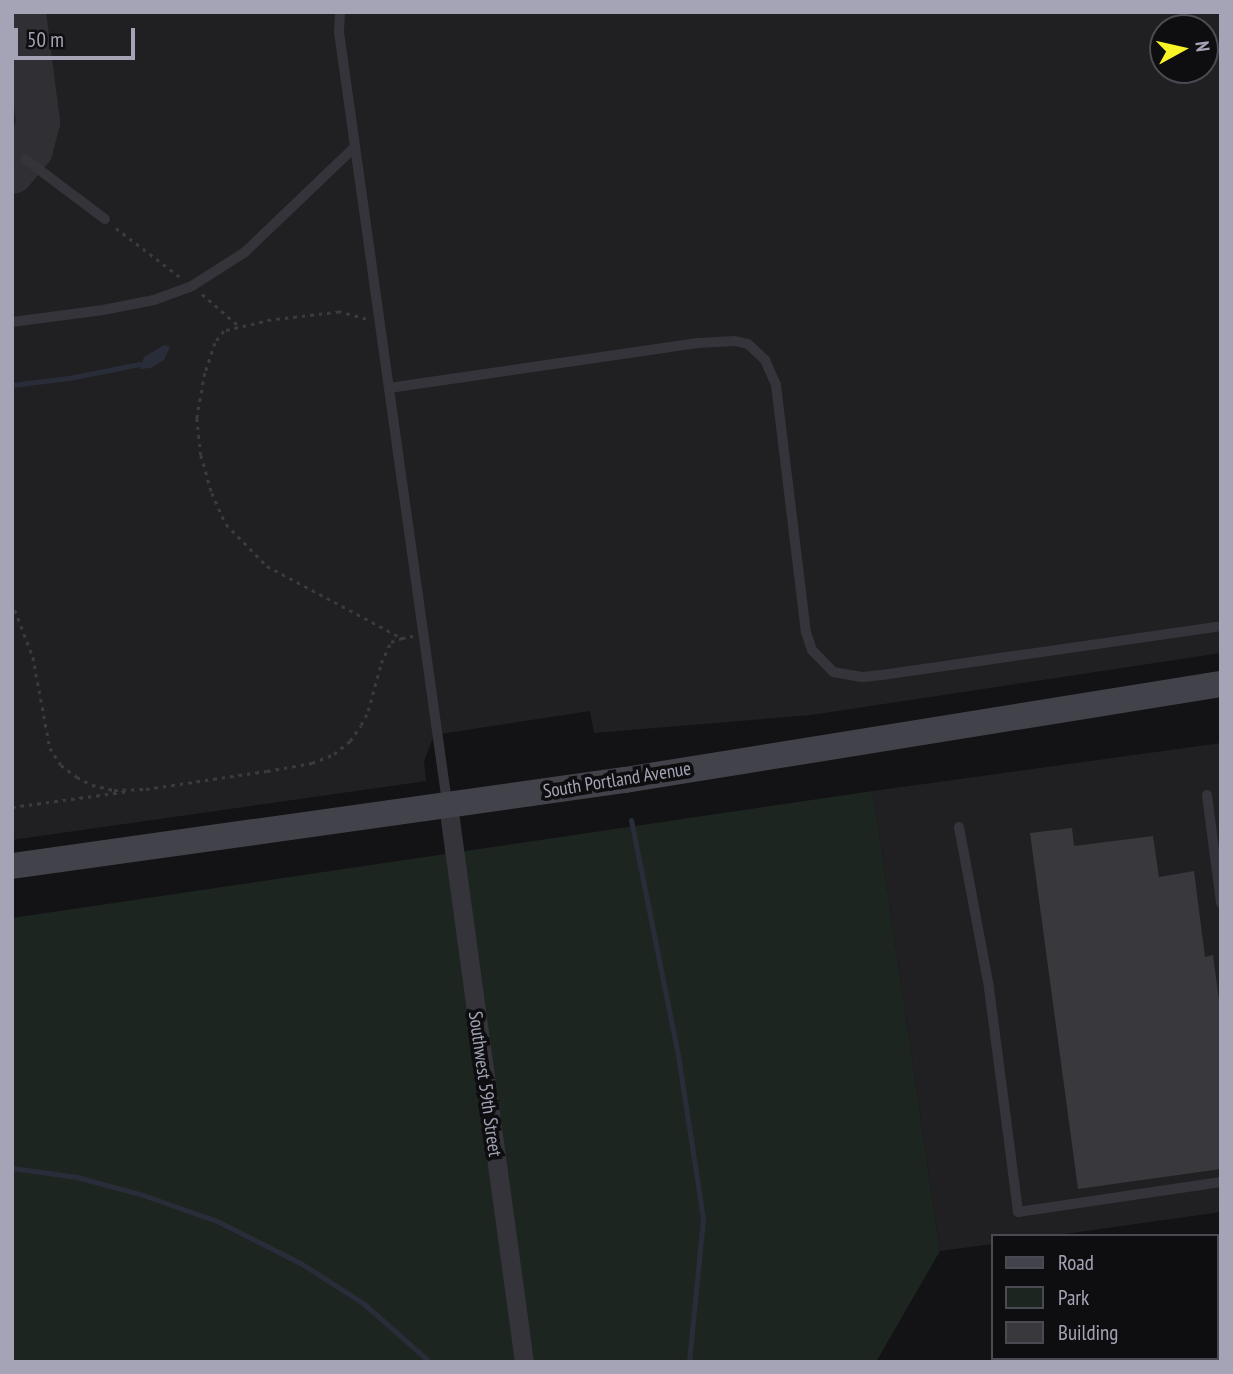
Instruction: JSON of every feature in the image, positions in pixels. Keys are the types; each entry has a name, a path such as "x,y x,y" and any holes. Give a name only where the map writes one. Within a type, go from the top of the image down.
{"main road":[{"name":"South Portland Avenue","path":"12,866 448,805 1221,684"}],"street":[{"name":"Southwest 59th Street","path":"448,805 524,1362"}],"lane":[{"path":"340,12 340,32 355,147 448,805"},
{"path":"12,322 103,310 154,299 192,286 245,252 355,147"},
{"path":"25,159 105,219"},
{"path":"389,388 698,343 735,341 748,344 765,360 776,385 806,632 812,650 833,672 862,677 882,675 1221,626"},
{"path":"1207,794 1221,903"},
{"path":"959,827 989,988 1018,1212 1221,1182"}],"path":[{"path":"105,219 240,326"},
{"path":"381,330 366,318 339,312 240,326 224,331 215,342 197,418 201,455 212,493 226,524 267,566 402,638"},
{"path":"12,603 33,657 50,748 61,765 92,785 114,790 146,789"},
{"path":"12,807 312,763 334,754 351,741 361,726 391,642 423,635"}],"shaded area":[{"path":"12,12 1221,12 1221,653 811,715 594,733 590,711 434,735 424,761 426,781 12,840"},
{"path":"1221,743 1221,1212 1065,1234 992,1234 992,1244 940,1251 873,791"}],"green space":[{"path":"873,791 940,1251 876,1362 12,1362 12,918"}],"water":[{"path":"164,345 170,347 164,360 151,368 140,369 144,357"}],"building":[{"path":"1072,828 1074,846 1153,836 1159,877 1194,871 1205,957 1213,955 1221,1015 1221,1169 1078,1189 1030,833"}],"waterway":[{"path":"12,385 69,378 140,364"},
{"path":"631,820 678,1055 703,1219 689,1362"},
{"path":"12,1168 77,1177 143,1195 217,1221 302,1264 363,1303 430,1362"}],"taxiway":[{"path":"12,172 31,149 38,122 24,12"}]}
